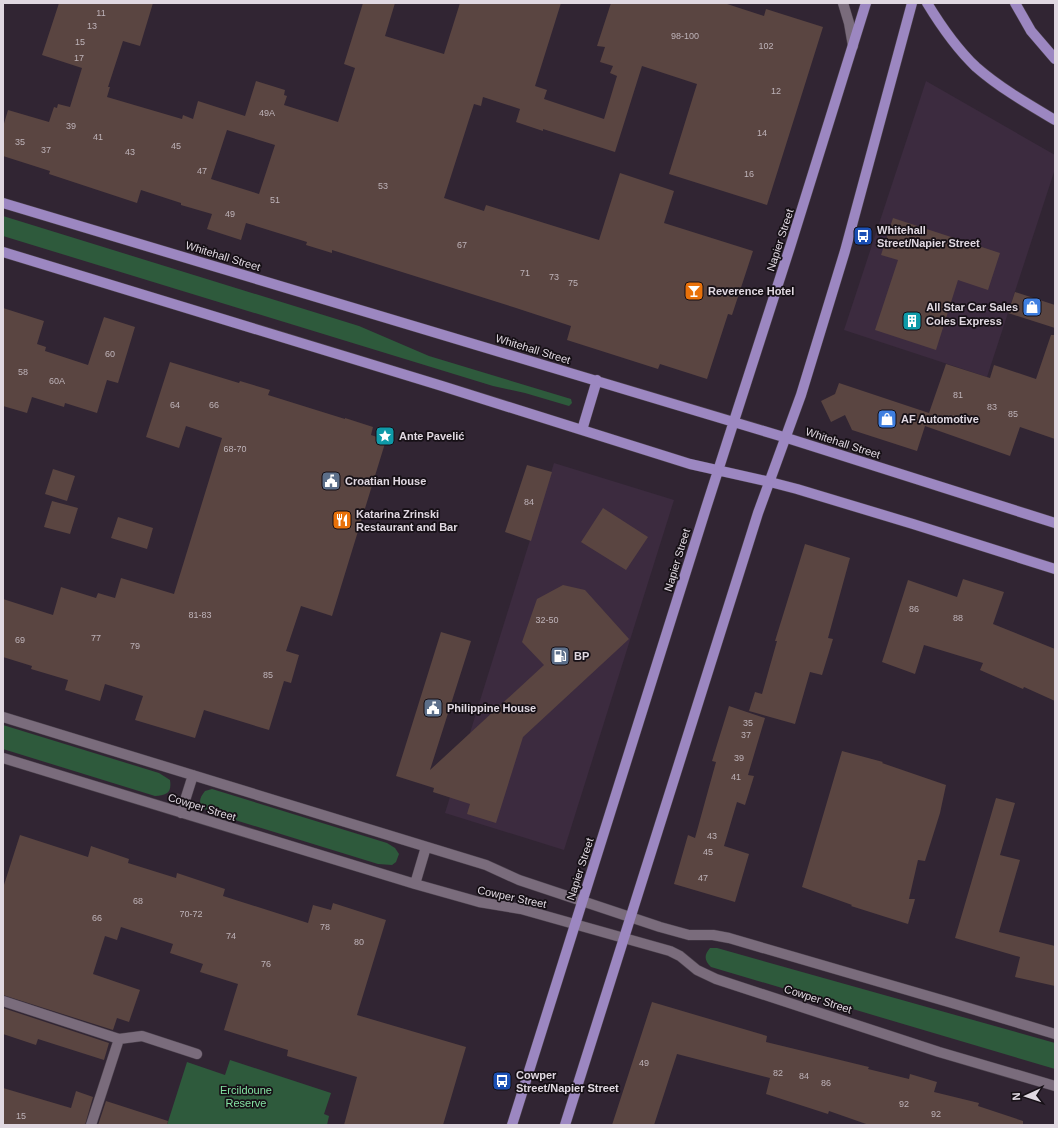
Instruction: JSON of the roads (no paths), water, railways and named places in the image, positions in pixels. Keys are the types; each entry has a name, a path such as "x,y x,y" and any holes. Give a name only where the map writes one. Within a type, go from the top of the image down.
{"main road":[{"name":"Napier Street","path":"512,1125 733,422 793,240 866,3"},
{"path":"565,1125 756,521 787,438 801,395 845,251 912,3"},
{"path":"928,3 951,38 976,66 1009,92 1055,120"},
{"path":"1015,3 1031,31 1055,59"},
{"name":"Whitehall Street","path":"3,203 597,380 787,438 1055,523"},
{"path":"3,252 435,384 690,464 770,482 912,524 1055,569"},
{"path":"582,430 597,380"}],"street":[{"path":"843,3 849,23 853,46"},
{"name":"Cowper Street","path":"3,717 486,865 519,880 631,918 689,935 712,935 729,938 945,1000 1055,1034"},
{"name":"Cowper Street","path":"3,758 415,884 479,902 521,909 675,953 697,970 716,979 938,1052 1055,1086"},
{"path":"181,813 193,775"},
{"path":"415,884 426,847"},
{"path":"3,1001 119,1039 142,1036 197,1054"},
{"path":"90,1125 119,1039"}],"place":[{"name":"Whitehall Street/Napier Street","path":"863,236"},
{"name":"Reverence Hotel","path":"694,291"},
{"name":"All Star Car Sales","path":"1032,307"},
{"name":"Coles Express","path":"912,321"},
{"name":"AF Automotive","path":"887,419"},
{"name":"Ante Pavelić","path":"385,436"},
{"name":"Croatian House","path":"331,481"},
{"name":"Katarina Zrinski Restaurant and Bar","path":"342,520"},
{"name":"BP","path":"560,656"},
{"name":"Philippine House","path":"433,708"},
{"name":"Cowper Street/Napier Street","path":"502,1081"}],"park label":[{"name":"Ercildoune Reserve","path":"246,1096"}]}
